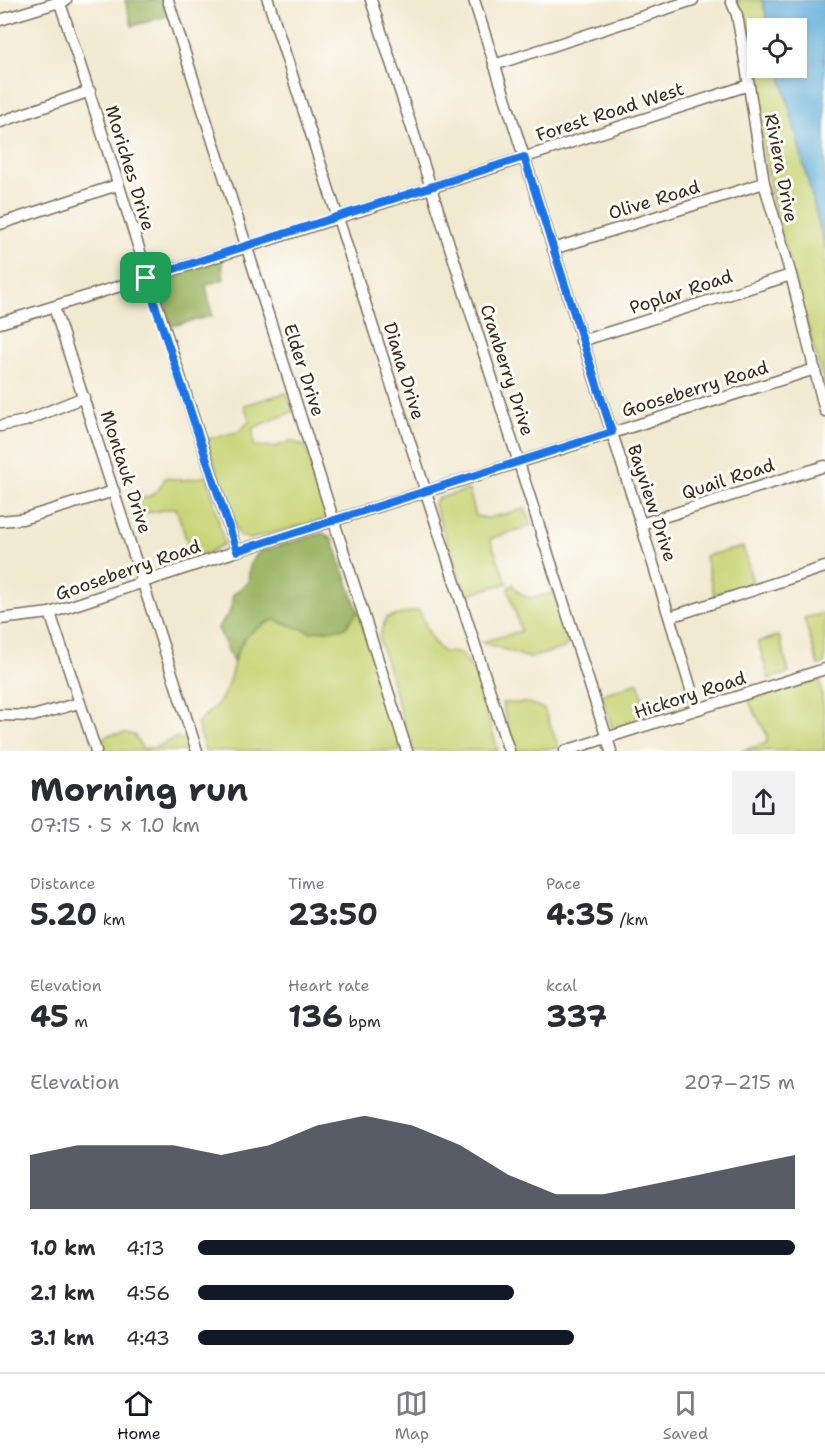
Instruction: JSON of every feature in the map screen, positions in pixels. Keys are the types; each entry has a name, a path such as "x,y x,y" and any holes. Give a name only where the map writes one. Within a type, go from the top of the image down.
{"street":[{"name":"Elder Drive","path":"168,0 407,751"},
{"name":"Diana Drive","path":"268,0 509,751"},
{"name":"Cranberry Drive","path":"371,0 611,751"},
{"name":"Bayview Drive","path":"474,0 641,524 697,709"},
{"path":"494,65 693,0"},
{"name":"Riviera Drive","path":"731,0 737,15 764,183 791,274 825,411"},
{"path":"0,20 62,1"},
{"name":"Moriches Drive","path":"62,1 146,278 237,551"},
{"name":"Forest Road West","path":"0,323 247,247 749,85"},
{"path":"0,122 90,91"},
{"name":"Olive Road","path":"553,249 764,183"},
{"path":"0,224 117,185"},
{"name":"Poplar Road","path":"581,341 791,274"},
{"name":"Montauk Drive","path":"54,307 197,751"},
{"name":"Gooseberry Road","path":"0,619 50,613 237,551 815,369"},
{"path":"0,426 25,420 84,397"},
{"name":"Quail Road","path":"641,524 825,466"},
{"path":"0,521 22,519 114,491"},
{"path":"670,617 825,567"},
{"path":"50,613 96,751"},
{"name":"Hickory Road","path":"565,751 825,669"},
{"path":"0,715 33,716 79,702"}],"green space":[{"path":"125,0 163,0 167,16 132,26"},
{"path":"737,0 762,0 766,18 747,18 747,28"},
{"path":"755,78 782,78 825,248 825,386 776,217 763,149"},
{"path":"221,259 224,279 206,285 212,316 171,326 160,286 166,280"},
{"path":"286,393 294,411 253,428 254,446 275,447 291,441 305,446 328,513 322,520 250,539 239,536 206,439 238,432 250,421 244,405"},
{"path":"208,476 224,544 208,553 192,556 176,508 140,514 132,500 153,494 160,488 165,478 185,480"},
{"path":"469,490 476,516 488,518 525,509 532,525 490,539 507,583 466,595 434,504 438,498"},
{"path":"323,533 332,539 358,611 345,628 311,632 274,620 258,627 248,635 233,662 218,628 230,611 233,595 248,582 250,564 259,552"},
{"path":"743,547 753,583 714,595 705,556"},
{"path":"513,584 521,594 530,597 553,592 560,606 568,643 564,648 529,658 482,642 521,631 508,588"},
{"path":"419,610 432,640 443,652 461,653 476,676 498,751 412,751 379,638 386,618"},
{"path":"358,611 401,751 205,751 197,723 221,700 229,683 237,651 248,635 274,620 311,632"},
{"path":"825,613 825,663 818,665 804,618"},
{"path":"779,636 789,673 769,679 758,642"},
{"path":"820,680 825,720 825,751 741,751 767,743 767,735 748,700"},
{"path":"638,682 649,720 619,729 612,727 601,695"},
{"path":"502,703 528,703 544,709 559,748 514,751"},
{"path":"125,733 134,735 142,748 154,748 178,737 186,742 189,751 103,751 99,741 108,735"}],"water":[{"path":"762,0 825,0 825,248 782,78 807,78 807,18 766,18"}],"route":[{"path":"524,157 612,432 237,551 146,278 524,157"}]}
